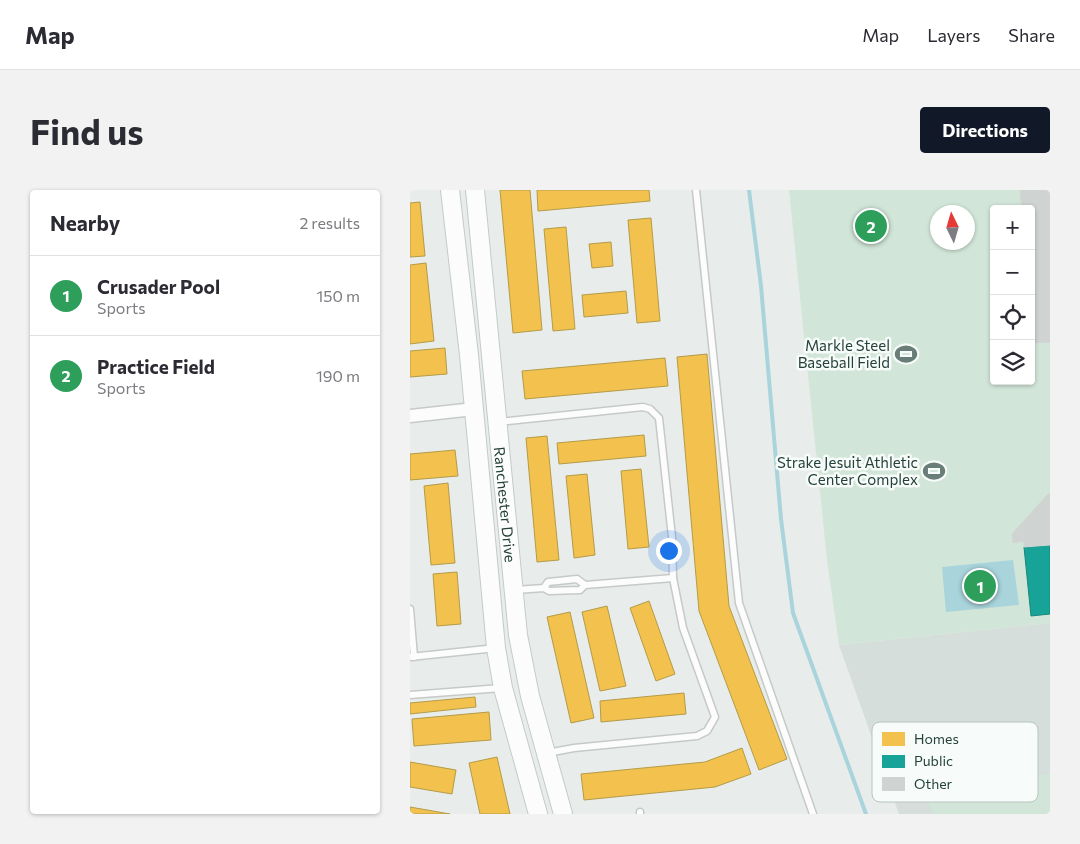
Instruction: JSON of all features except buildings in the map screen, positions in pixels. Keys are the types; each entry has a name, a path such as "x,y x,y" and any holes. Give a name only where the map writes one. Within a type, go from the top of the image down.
{"street":[{"name":"Ranchester Drive","path":"450,190 469,355 496,648 503,688 538,814"},
{"name":"Ranchester Drive","path":"475,190 514,590 524,667 563,814"},
{"path":"469,355 490,353"},
{"path":"410,416 474,409"},
{"path":"491,592 514,590"}],"lane":[{"path":"696,190 739,603 813,814"},
{"path":"497,422 643,407 656,414 659,418 672,537 673,578 683,628 715,717 712,726 697,736 574,748 547,754"},
{"path":"514,590 544,588 548,591 580,590 585,585 673,578"},
{"path":"544,588 548,582 577,579 585,585"},
{"path":"410,609 412,657 496,648"},
{"path":"410,694 503,688"}],"shaded area":[{"path":"1050,623 1050,814 899,814 895,802 1038,802 1038,722 872,722 872,738 839,645"}],"green space":[{"name":"Strake Jesuit Athletic Center Complex","path":"789,190 1050,190 1050,623 839,645 827,560"},
{"path":"1050,774 1050,812 1047,814 934,814 927,802 1038,802 1038,775"}],"water":[{"path":"1013,560 1019,605 946,612 942,567"}],"waterway":[{"path":"749,190 761,286 781,519 793,613 866,814"}],"place":[{"name":"Practice Field","path":"871,226"},
{"name":"Markle Steel Baseball Field","path":"906,354"},
{"name":"Strake Jesuit Athletic Center Complex","path":"934,471"},
{"name":"Crusader Pool","path":"980,586"}]}
